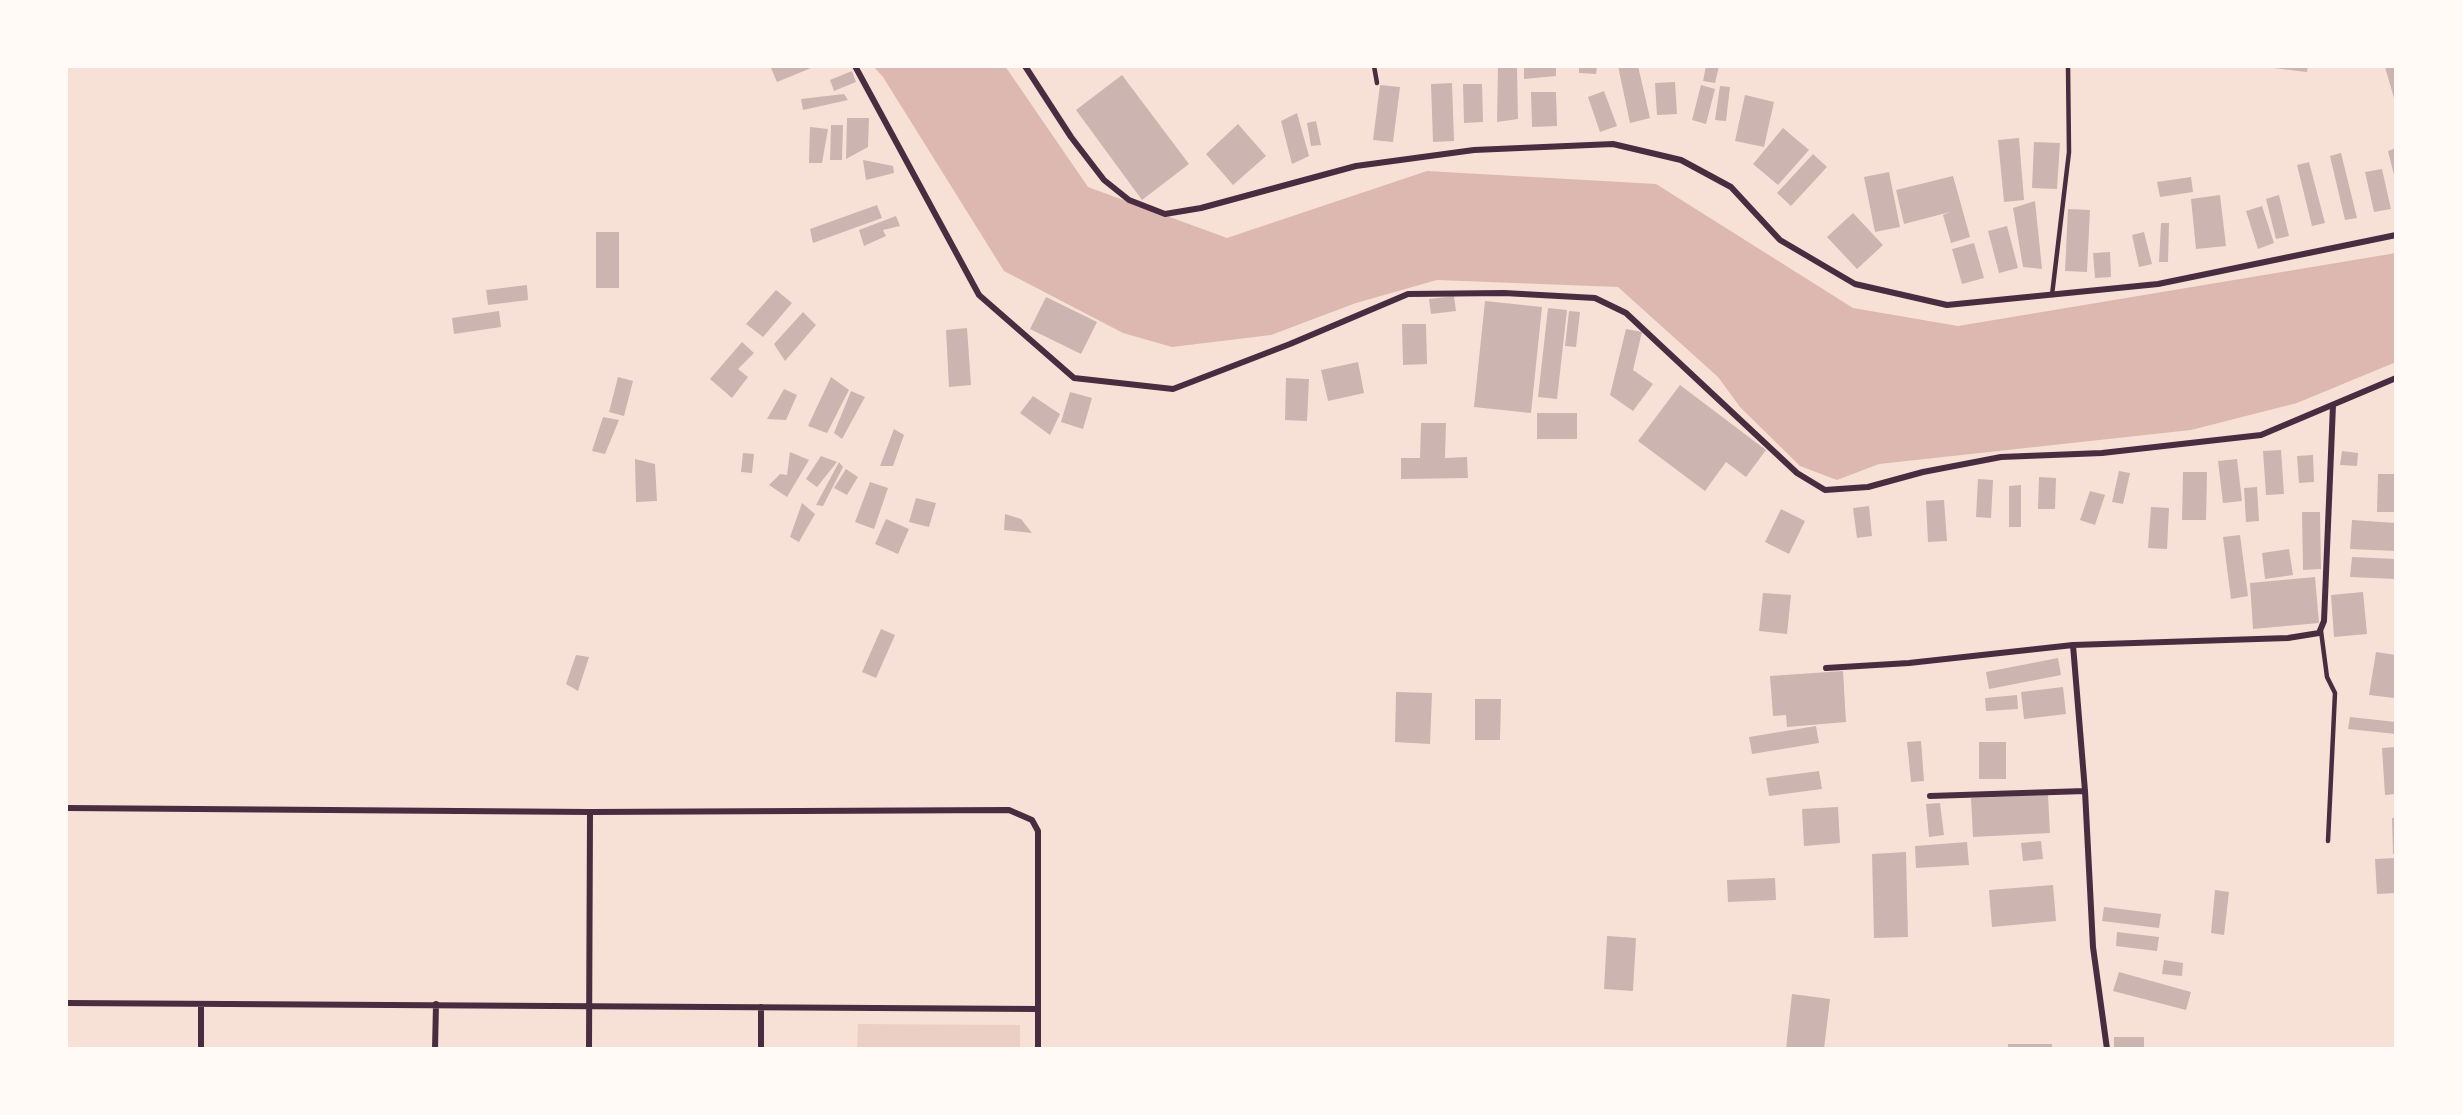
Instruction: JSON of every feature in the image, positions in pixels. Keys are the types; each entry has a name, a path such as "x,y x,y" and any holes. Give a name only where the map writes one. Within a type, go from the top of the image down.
{"street":[{"path":"855,66 979,295 1074,378 1173,389 1290,344 1408,294 1504,293 1595,298 1626,313 1797,473 1825,490 1868,487 1923,472 2001,457 2102,453 2261,435 2396,378"},
{"path":"1025,66 1071,137 1104,180 1130,200 1165,214 1201,208 1356,166 1474,150 1613,144 1681,160 1731,188 1780,240 1855,285 1947,305 2158,284 2396,235"},
{"path":"1826,668 1909,663 2073,645 2288,638 2316,634 2321,631 2324,621 2334,405"},
{"path":"2073,645 2085,791 2093,947 2107,1049"},
{"path":"1930,796 2085,791"},
{"path":"66,808 590,812 1009,810 1032,820 1038,831 1038,1049"},
{"path":"590,812 590,1049"},
{"path":"66,1003 1038,1009"},
{"path":"201,1004 201,1049"},
{"path":"435,1049 436,1005"},
{"path":"761,1007 761,1049"}],"lane":[{"path":"1374,66 1377,83"},
{"path":"2052,295 2069,152 2068,66"},
{"path":"2321,631 2327,677 2335,693 2328,841"}],"shaded area":[{"path":"873,66 1005,66 1088,187 1227,238 1427,171 1656,184 1853,308 1958,326 2396,253 2396,362 2297,403 2191,430 1879,464 1837,480 1800,466 1740,407 1718,377 1618,287 1437,280 1356,303 1271,335 1172,347 1123,333 1004,271 883,77"},
{"path":"858,1024 1020,1025 1020,1049 857,1049"}],"building":[{"path":"816,66 777,82 771,68"},
{"path":"1498,66 1517,66 1518,119 1497,122"},
{"path":"1524,66 1556,66 1556,76 1524,79"},
{"path":"1579,66 1597,66 1596,74 1579,73"},
{"path":"1618,66 1638,66 1650,118 1630,123"},
{"path":"1706,66 1719,66 1715,83 1703,81"},
{"path":"2256,66 2308,66 2307,72"},
{"path":"2396,66 2396,105 2385,67"},
{"path":"852,71 856,82 834,91 830,80"},
{"path":"1122,75 1189,164 1142,200 1076,110"},
{"path":"1675,82 1677,114 1657,115 1655,83"},
{"path":"1452,83 1454,141 1433,142 1431,84"},
{"path":"1463,84 1482,84 1483,122 1464,123"},
{"path":"1380,85 1400,87 1393,142 1373,140"},
{"path":"1701,85 1715,89 1706,124 1692,120"},
{"path":"1720,86 1730,87 1726,121 1715,120"},
{"path":"1604,91 1617,126 1600,132 1588,97"},
{"path":"1531,92 1556,92 1557,126 1532,127"},
{"path":"844,94 848,100 803,110 801,99"},
{"path":"1745,95 1774,102 1764,147 1735,141"},
{"path":"1297,113 1309,156 1292,164 1281,121"},
{"path":"847,118 869,118 868,147 846,159"},
{"path":"1316,121 1321,145 1311,146 1307,123"},
{"path":"1238,124 1266,156 1233,185 1206,154"},
{"path":"831,125 843,125 842,160 830,160"},
{"path":"810,127 828,129 822,163 809,163"},
{"path":"1783,128 1809,150 1778,185 1753,164"},
{"path":"2019,138 2024,200 2004,202 1998,140"},
{"path":"2034,142 2060,143 2057,189 2032,188"},
{"path":"2396,148 2396,179 2395,179 2388,151"},
{"path":"2341,153 2357,218 2345,220 2330,156"},
{"path":"1813,154 1827,167 1791,206 1777,193"},
{"path":"863,160 893,166 894,173 866,180"},
{"path":"2309,162 2325,223 2312,226 2297,165"},
{"path":"2382,169 2391,209 2374,212 2365,172"},
{"path":"1889,172 1900,227 1875,232 1864,177"},
{"path":"1953,176 1970,237 1951,243 1943,215 1950,212 1904,224 1896,190"},
{"path":"2191,177 2193,192 2160,197 2157,182"},
{"path":"2220,195 2226,246 2196,249 2191,199"},
{"path":"2279,195 2289,236 2276,239 2266,199"},
{"path":"2035,201 2042,269 2023,267 2013,208"},
{"path":"877,205 882,218 813,243 810,229"},
{"path":"2262,206 2274,243 2258,249 2246,211"},
{"path":"2068,209 2090,210 2087,272 2065,271"},
{"path":"1853,213 1883,245 1857,269 1827,237"},
{"path":"896,216 900,226 883,230 886,236 864,246 859,230"},
{"path":"2161,223 2169,223 2168,262 2159,262"},
{"path":"2007,226 2018,268 1999,273 1988,231"},
{"path":"596,232 619,232 619,288 596,288"},
{"path":"2144,232 2152,264 2139,267 2132,235"},
{"path":"1974,243 1984,278 1962,284 1952,249"},
{"path":"2110,252 2111,277 2095,278 2093,253"},
{"path":"527,285 528,300 488,305 486,290"},
{"path":"776,290 792,303 763,337 746,324"},
{"path":"1454,296 1456,311 1431,314 1429,299"},
{"path":"1046,297 1097,322 1081,354 1030,329"},
{"path":"1485,301 1542,307 1531,413 1474,407"},
{"path":"1548,308 1567,310 1557,399 1538,397"},
{"path":"499,311 501,327 454,334 452,318"},
{"path":"1569,311 1580,312 1576,347 1565,346"},
{"path":"803,312 816,325 785,361 774,344"},
{"path":"1402,324 1426,324 1427,364 1403,365"},
{"path":"967,328 971,385 949,387 946,330"},
{"path":"1626,329 1642,332 1633,370 1653,384 1633,411 1610,395"},
{"path":"742,342 754,353 738,369 748,377 732,398 710,379"},
{"path":"1358,362 1364,393 1328,401 1321,370"},
{"path":"618,377 633,381 624,416 609,412"},
{"path":"831,377 849,390 827,433 808,426"},
{"path":"1286,378 1309,379 1307,421 1285,420"},
{"path":"1680,385 1766,450 1746,477 1726,462 1705,491 1638,441"},
{"path":"784,389 797,395 786,420 767,419"},
{"path":"851,391 865,397 842,439 834,433"},
{"path":"1070,392 1092,398 1083,429 1061,422"},
{"path":"1033,396 1060,414 1050,435 1020,413"},
{"path":"1537,413 1577,413 1577,439 1537,439"},
{"path":"603,417 619,420 605,454 592,451"},
{"path":"1421,423 1446,423 1445,458 1467,457 1468,478 1401,479 1401,458 1420,458"},
{"path":"894,429 904,435 893,466 880,466"},
{"path":"2281,450 2284,494 2266,495 2263,451"},
{"path":"2342,451 2358,453 2357,466 2340,465"},
{"path":"790,452 809,460 787,497 769,485 780,474 787,475"},
{"path":"743,453 754,454 752,473 741,472"},
{"path":"2313,455 2314,482 2299,483 2297,456"},
{"path":"821,456 837,462 817,487 806,479"},
{"path":"635,459 655,464 657,501 636,502"},
{"path":"2237,459 2242,501 2223,503 2218,461"},
{"path":"839,462 843,467 823,506 816,505"},
{"path":"846,469 858,477 847,495 834,488"},
{"path":"2119,471 2130,473 2123,504 2112,502"},
{"path":"2183,472 2207,472 2206,520 2182,520"},
{"path":"2378,474 2396,474 2396,512 2377,512"},
{"path":"2039,477 2056,478 2055,509 2038,509"},
{"path":"1978,479 1993,480 1991,518 1976,517"},
{"path":"870,482 888,488 874,529 855,522"},
{"path":"2021,485 2021,527 2009,527 2009,486"},
{"path":"2257,487 2259,521 2246,522 2244,488"},
{"path":"2090,491 2105,495 2095,525 2080,520"},
{"path":"916,498 936,503 929,527 909,522"},
{"path":"1944,500 1947,541 1928,542 1926,501"},
{"path":"802,503 815,514 799,542 790,537"},
{"path":"1869,506 1872,536 1857,538 1853,508"},
{"path":"2151,507 2169,508 2167,549 2148,548"},
{"path":"1781,509 1805,521 1789,554 1765,542"},
{"path":"2302,512 2320,512 2321,569 2303,570"},
{"path":"1005,514 1021,519 1032,533 1004,530"},
{"path":"886,519 909,529 898,554 875,544"},
{"path":"2352,520 2396,523 2396,551 2350,549"},
{"path":"2240,535 2248,596 2231,599 2223,537"},
{"path":"2289,549 2293,575 2265,579 2262,553"},
{"path":"2352,557 2396,559 2396,579 2350,577"},
{"path":"2315,577 2319,623 2253,629 2250,583"},
{"path":"2363,592 2367,634 2334,637 2331,595"},
{"path":"1763,593 1791,595 1787,634 1759,631"},
{"path":"881,629 895,635 876,678 862,672"},
{"path":"2376,652 2396,655 2394,698 2369,695"},
{"path":"576,655 589,657 578,691 566,684"},
{"path":"2058,658 2061,675 1989,689 1986,672"},
{"path":"1843,671 1846,722 1787,727 1786,715 1773,716 1770,676"},
{"path":"2063,687 2066,714 2024,719 2021,692"},
{"path":"1396,692 1432,693 1430,744 1395,742"},
{"path":"2017,695 2018,709 1986,711 1985,698"},
{"path":"1475,699 1501,699 1500,740 1475,740"},
{"path":"2350,717 2396,722 2396,734 2348,729"},
{"path":"1816,726 1819,743 1752,754 1749,737"},
{"path":"1921,741 1924,781 1911,782 1907,742"},
{"path":"1979,742 2006,742 2006,779 1979,779"},
{"path":"2396,747 2396,794 2385,795 2382,748"},
{"path":"1819,771 1822,789 1769,796 1766,778"},
{"path":"2048,795 2050,833 1973,837 1971,798"},
{"path":"1940,803 1944,835 1929,837 1926,804"},
{"path":"1838,807 1840,843 1804,846 1802,809"},
{"path":"2392,818 2396,818 2396,854 2393,854"},
{"path":"2041,841 2043,859 2023,861 2021,843"},
{"path":"1967,842 1969,865 1916,868 1915,846"},
{"path":"1906,852 1908,937 1874,938 1872,854"},
{"path":"2396,858 2396,893 2377,894 2375,859"},
{"path":"1775,878 1776,900 1728,902 1727,880"},
{"path":"2053,885 2056,921 1992,927 1989,890"},
{"path":"2215,890 2229,892 2224,935 2211,933"},
{"path":"2104,907 2161,914 2159,928 2102,921"},
{"path":"2117,932 2159,937 2157,951 2116,946"},
{"path":"1607,936 1636,938 1633,991 1604,989"},
{"path":"2164,960 2183,963 2182,976 2162,974"},
{"path":"2119,972 2191,992 2186,1010 2113,991"},
{"path":"1792,994 1830,999 1824,1049 1786,1049"},
{"path":"2114,1037 2144,1037 2144,1047 2114,1048"},
{"path":"2008,1044 2052,1044 2052,1049 2008,1049"}]}
